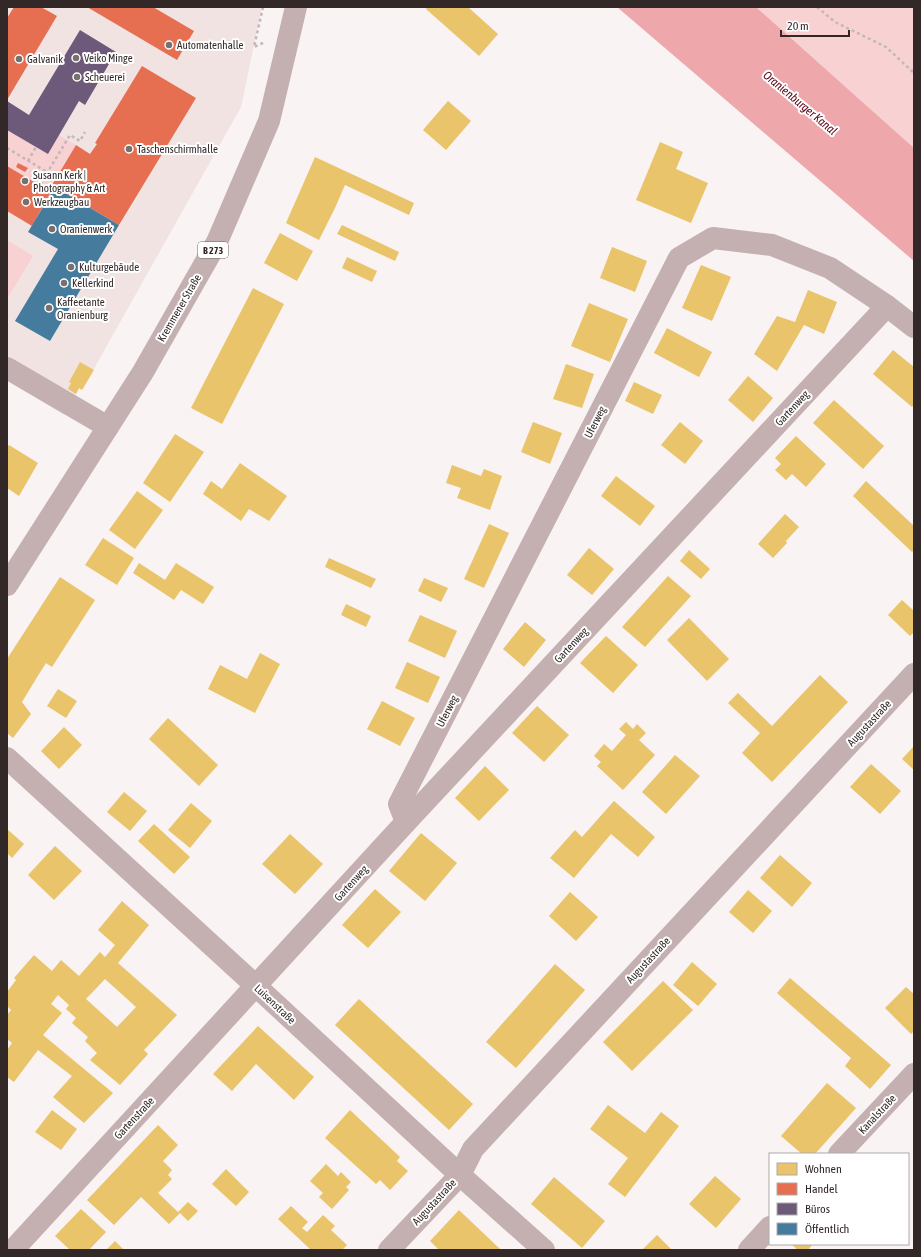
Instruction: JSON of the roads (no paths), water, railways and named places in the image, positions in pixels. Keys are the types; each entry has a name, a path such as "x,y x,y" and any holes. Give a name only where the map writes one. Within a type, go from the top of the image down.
{"main road":[{"name":"Kremmener Straße","path":"7,585 143,372 217,242 269,121 296,7"}],"street":[{"name":"Uferweg","path":"406,822 399,804 679,258 713,238 772,245 830,268 887,306 914,327"},
{"name":"Gartenweg","path":"256,986 406,822 887,306"},
{"path":"7,368 108,428"},
{"name":"Augustastraße","path":"389,1250 460,1175 473,1149 914,674"},
{"name":"Luisenstraße","path":"7,758 460,1175 544,1250"},
{"name":"Gartenstraße","path":"13,1250 256,986"},
{"name":"Kanalstraße","path":"840,1153 914,1074"},
{"path":"749,1250 769,1228"}],"water":[{"name":"Oranienburger Kanal","path":"617,7 756,7 914,148 914,261"}],"place":[{"name":"Automatenhalle","path":"169,45"},
{"name":"Veiko Minge","path":"76,58"},
{"name":"Galvanik","path":"19,59"},
{"name":"Scheuerei","path":"77,77"},
{"name":"Taschenschirmhalle","path":"129,149"},
{"name":"Susann Kerk | Photography & Art","path":"25,181"},
{"name":"Werkzeugbau","path":"26,202"},
{"name":"Oranienwerk","path":"52,229"},
{"name":"Kulturgebäude","path":"71,267"},
{"name":"Kellerkind","path":"64,283"},
{"name":"Kaffeetante Oranienburg","path":"49,308"}]}
